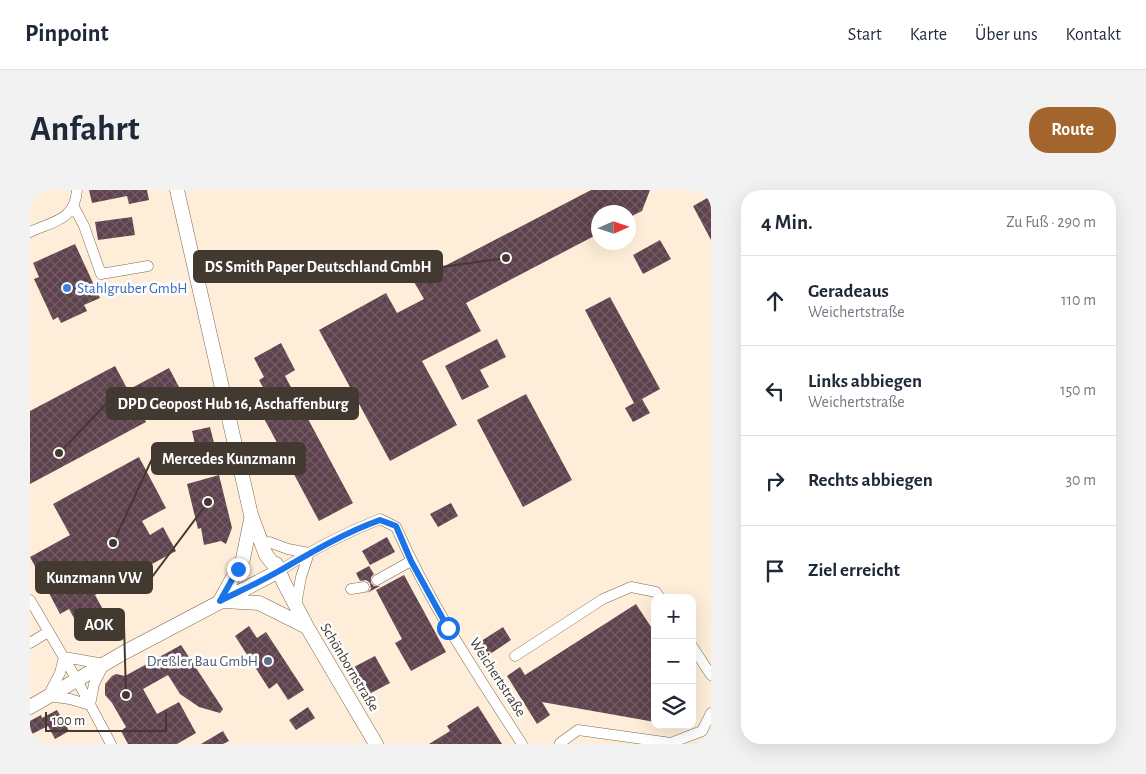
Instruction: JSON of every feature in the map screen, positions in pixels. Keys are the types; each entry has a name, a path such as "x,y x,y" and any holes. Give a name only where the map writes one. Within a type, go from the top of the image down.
{"main road":[{"name":"Schönbornstraße","path":"177,190 251,515 266,555 279,571"},
{"name":"Schönbornstraße","path":"234,438 279,571 307,627 374,743"},
{"path":"251,515 243,559 220,601 250,601 259,603 307,627"},
{"name":"Weichertstraße","path":"30,707 104,664 279,571"}],"street":[{"path":"30,232 66,216 74,207 76,190"},
{"path":"74,207 84,226 101,274 148,266"},
{"name":"Weichertstraße","path":"279,571 309,553 361,527 380,520 396,526 411,561 459,648 522,744"},
{"path":"269,542 288,549 309,553 301,577 296,605"},
{"path":"377,580 411,561"},
{"path":"350,589 364,587"},
{"path":"515,656 604,599 631,587 656,592 657,594"},
{"path":"30,600 77,680 111,744"},
{"path":"30,644 48,632"},
{"path":"696,652 711,674"},
{"path":"64,657 104,664 94,684 90,705"},
{"path":"64,657 60,673 48,696 70,699 90,705"},
{"path":"560,743 578,730 671,743 702,731 711,713"}],"building":[{"path":"89,190 147,190 149,200 129,204 127,196 92,203"},
{"path":"591,190 650,190 642,211 636,214 636,205 591,205 591,238 466,303 481,331 422,361 457,425 390,461 319,330 386,293 397,313 424,299 414,282"},
{"path":"711,196 711,240 693,206"},
{"path":"132,217 135,235 98,240 95,222"},
{"path":"660,240 671,259 643,274 633,255"},
{"name":"Stahlgruber GmbH","path":"75,244 100,298 84,305 87,311 61,323 58,317 53,320 34,279 39,277 33,263"},
{"path":"610,297 660,389 642,399 650,413 633,422 625,408 634,403 585,310"},
{"path":"497,339 506,357 480,370 489,387 462,400 445,366"},
{"path":"281,343 295,370 285,376 353,503 319,521 253,398 265,391 259,380 264,377 254,358"},
{"path":"115,366 128,390 169,368 179,387 139,409 146,422 30,484 30,411"},
{"path":"526,394 572,480 523,507 477,420"},
{"path":"210,427 219,463 200,467 192,431"},
{"path":"139,457 166,508 142,521 150,535 163,527 176,551 95,595 112,626 86,640 69,609 60,614 30,557 70,535 53,504"},
{"path":"219,475 232,528 226,544 221,541 204,545 201,528 198,529 187,484"},
{"path":"451,503 458,516 438,527 430,514"},
{"path":"387,537 395,552 370,565 362,551"},
{"path":"369,566 374,574 371,577 371,583 374,586 380,586 367,593 371,589 370,583 366,580 360,581 356,573"},
{"path":"404,575 446,652 411,671 395,643 402,639 376,590"},
{"path":"636,604 651,627 651,721 542,702 550,715 537,724 507,676 520,667 525,675"},
{"name":"Dreßler Bau GmbH","path":"249,626 257,638 266,632 304,690 288,700 277,683 269,689 235,636"},
{"path":"503,627 511,640 484,658 475,645"},
{"path":"181,645 223,709 220,713 199,707 180,694 168,675 143,689 157,714 179,702 196,733 177,744 128,744 121,731 126,727 105,695 105,684 112,676 116,674 125,676"},
{"path":"375,656 390,683 369,694 354,667"},
{"path":"478,706 502,744 429,744 450,731 447,726"},
{"path":"308,707 315,718 296,730 289,720"},
{"path":"57,710 69,731 55,739 48,726 30,735 30,721 41,715 42,718"},
{"path":"223,731 229,741 223,744 201,744"}],"place":[{"name":"DS Smith Paper Deutschland GmbH","path":"506,258"},
{"name":"Stahlgruber GmbH","path":"67,288"},
{"name":"DPD Geopost Hub 16, Aschaffenburg","path":"59,453"},
{"name":"Kunzmann VW","path":"208,502"},
{"name":"Mercedes Kunzmann","path":"113,543"},
{"name":"Dreßler Bau GmbH","path":"268,661"},
{"name":"AOK","path":"126,695"}],"route":[{"path":"238,569 220,601 279,571 309,553 361,527 380,520 396,526 411,561 448,628"}]}
